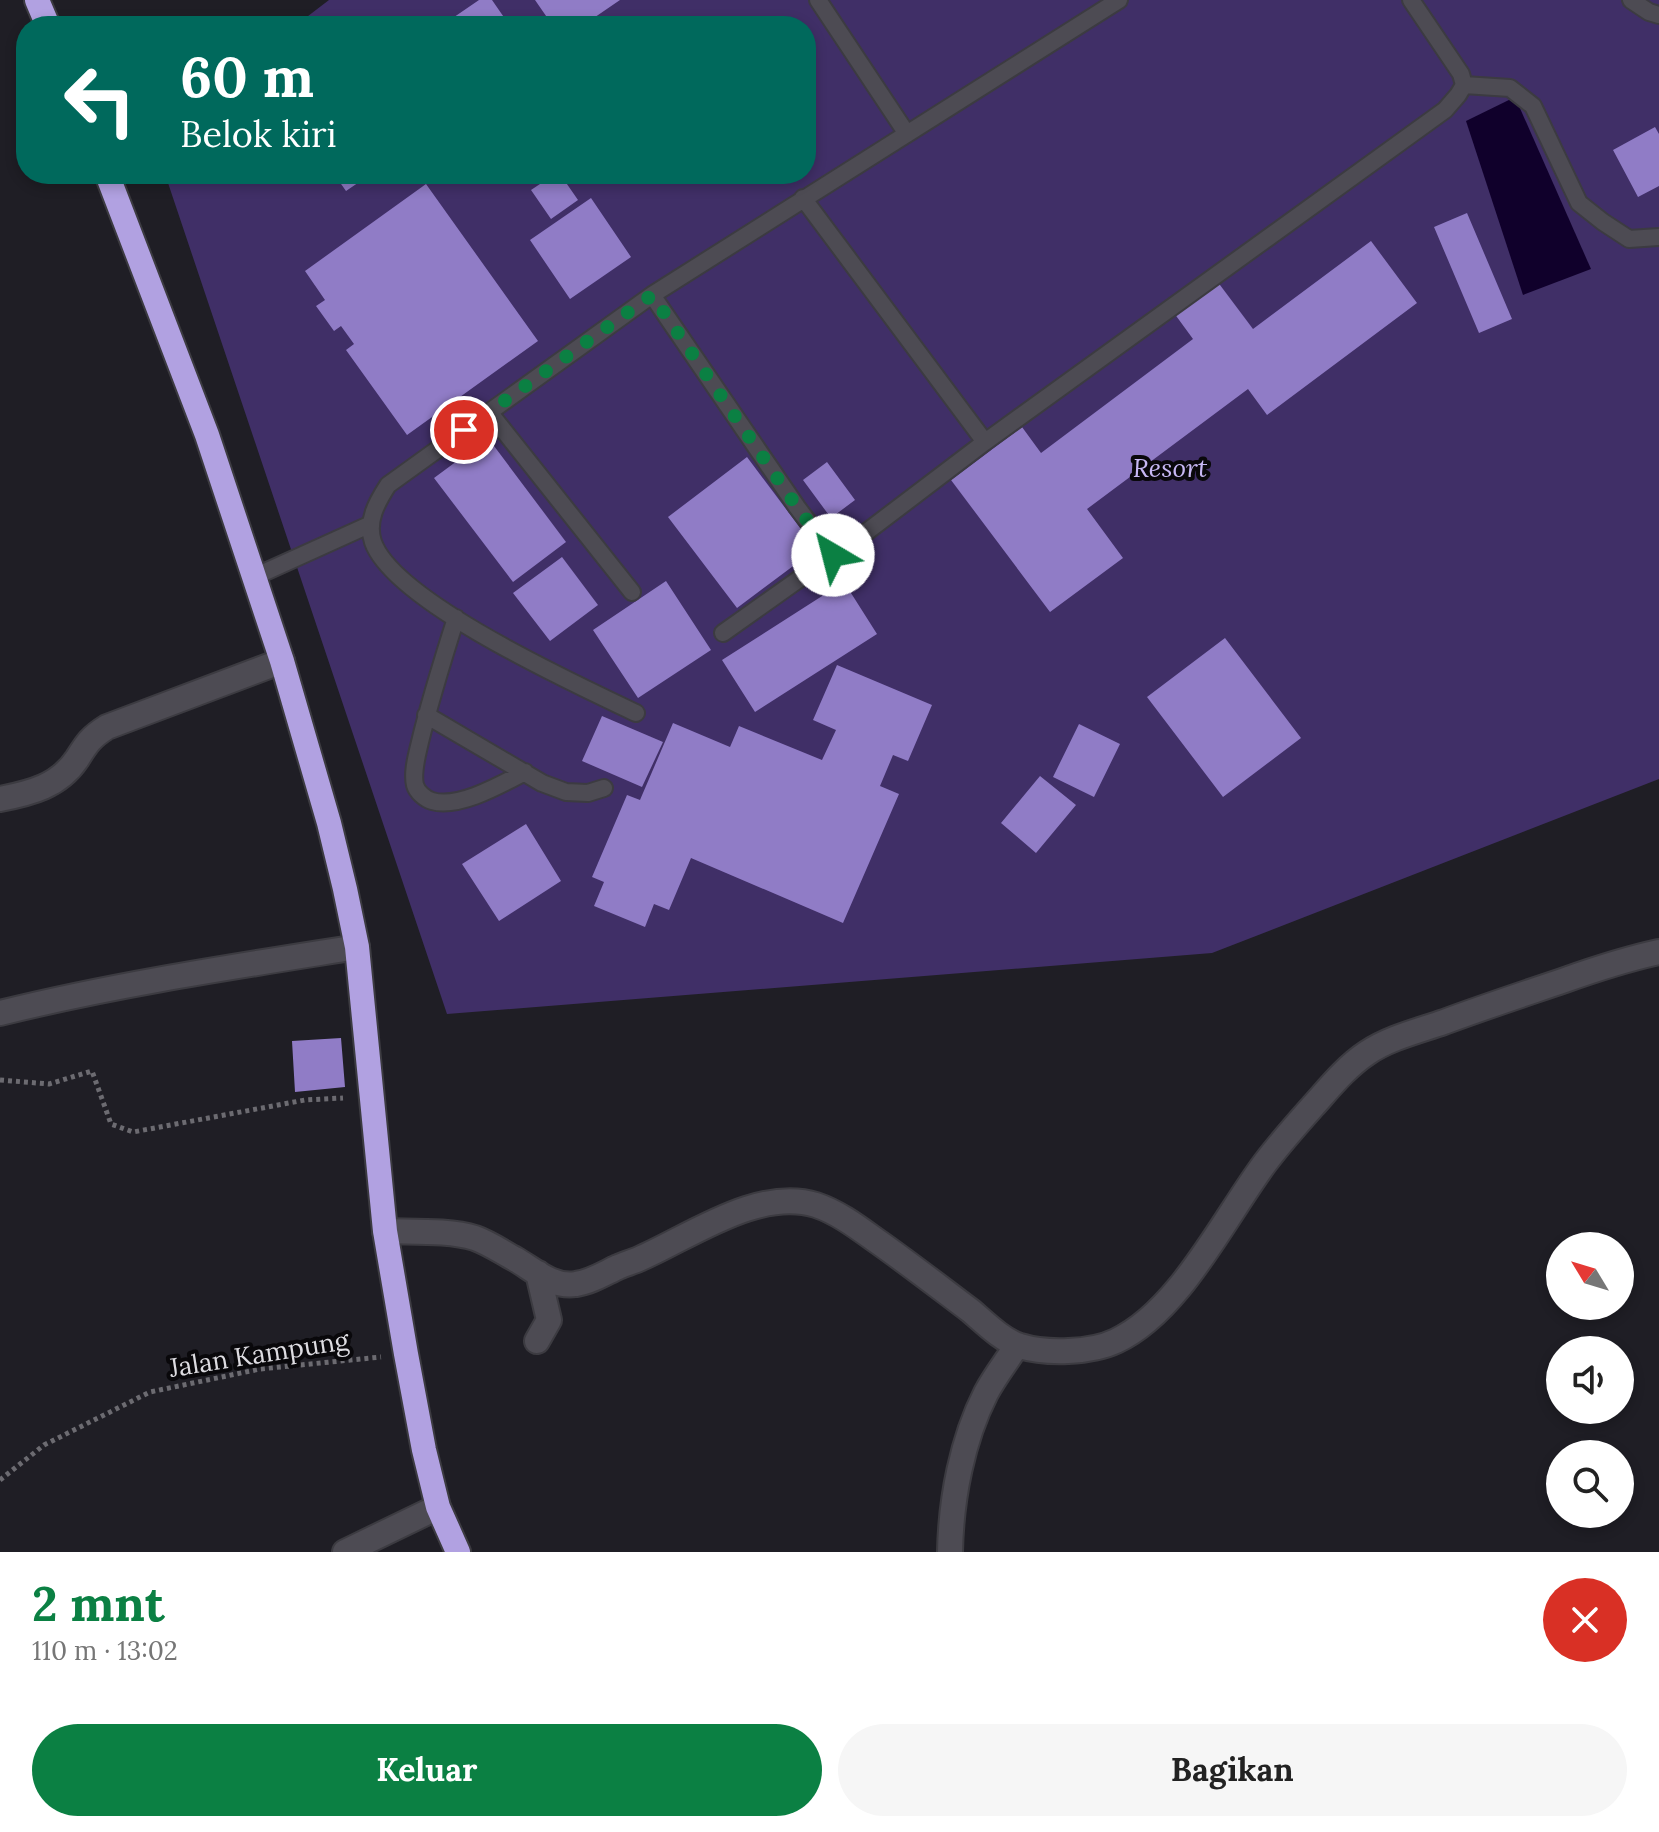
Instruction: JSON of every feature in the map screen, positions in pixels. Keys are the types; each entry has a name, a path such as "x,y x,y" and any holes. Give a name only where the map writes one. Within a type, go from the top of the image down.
{"highway":[{"path":"111,184 207,435 282,661 329,823 357,947 385,1231 406,1354 438,1507 458,1552"}],"street":[{"path":"0,799 53,784 76,761 93,736 107,727 282,661"},
{"path":"0,1013 250,964 357,947"},
{"path":"385,1231 473,1237 538,1273 568,1285 581,1284 748,1208 795,1201 830,1210 873,1238 1017,1345 1050,1351 1092,1348 1114,1343 1156,1313 1200,1260 1246,1189 1285,1137 1351,1065 1378,1046 1497,1002 1611,964 1659,952"},
{"path":"537,1341 549,1320 538,1273"},
{"path":"950,1552 955,1493 976,1414 988,1389 1017,1345"},
{"path":"345,1552 438,1507"}],"lane":[{"path":"818,0 907,134"},
{"path":"636,713 574,683 456,618 399,577 374,542 371,524 376,503 388,485 652,295 1119,0"},
{"path":"723,633 852,543 985,442 1445,110 1464,85 1461,74 1411,0"},
{"path":"1631,0 1659,15"},
{"path":"1464,85 1510,88 1533,106 1579,203 1629,239 1659,237"},
{"path":"803,198 985,442"},
{"path":"652,295 833,555"},
{"path":"489,412 632,592"},
{"path":"254,577 371,524"},
{"path":"456,618 426,715 418,753 415,784 418,791 425,798 444,803 492,789 525,772"},
{"path":"426,715 542,783 566,792 588,793 604,788"}],"path":[{"path":"0,1080 49,1084 92,1071 111,1124 133,1132 305,1100 372,1096"},
{"name":"Jalan Kampung","path":"0,1480 44,1445 150,1392 260,1369 406,1354"}],"green space":[{"name":"Resort","path":"329,0 1659,0 1659,779 1212,953 447,1014 168,184 816,184 816,16 308,16"}],"shaded area":[{"path":"1515,97 1591,269 1523,295 1466,121"}],"building":[{"path":"479,0 492,0 503,16 456,16"},
{"path":"535,0 620,0 597,16 546,16"},
{"path":"1655,127 1659,134 1659,186 1638,197 1613,150"},
{"path":"341,184 356,184 346,191"},
{"path":"426,184 538,341 407,435 346,350 354,344 341,326 334,331 316,306 325,300 305,271"},
{"path":"540,184 567,184 578,200 551,219 531,190"},
{"path":"591,198 631,257 570,299 530,240"},
{"path":"1467,213 1512,319 1479,333 1434,227"},
{"path":"1371,241 1417,303 1267,415 1248,389 1087,509 1123,558 1050,612 951,480 1022,427 1041,453 1193,339 1174,313 1217,281 1253,329"},
{"path":"488,438 566,542 513,582 434,478"},
{"path":"747,457 816,549 737,608 668,517"},
{"path":"827,462 855,500 831,518 803,480"},
{"path":"562,557 598,605 550,641 513,593"},
{"path":"666,581 711,650 638,698 593,630"},
{"path":"844,582 877,634 755,712 722,660"},
{"path":"1225,638 1301,738 1223,797 1147,697"},
{"path":"837,665 932,705 908,761 893,755 880,786 899,794 843,923 691,858 669,910 654,904 645,927 594,906 604,882 592,877 627,795 640,800 673,723 730,747 739,726 822,760 836,730 813,720"},
{"path":"602,716 663,742 642,787 582,761"},
{"path":"1079,724 1120,744 1094,797 1053,777"},
{"path":"1040,776 1076,805 1036,853 1001,823"},
{"path":"526,824 561,881 499,921 462,864"},
{"path":"341,1038 345,1087 295,1092 292,1041"}],"route":[{"path":"464,430 652,295 833,555"}]}
